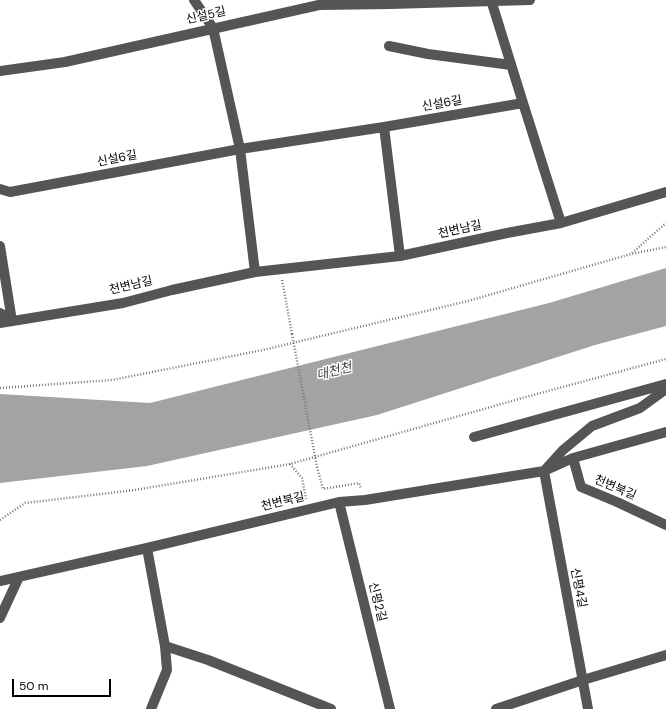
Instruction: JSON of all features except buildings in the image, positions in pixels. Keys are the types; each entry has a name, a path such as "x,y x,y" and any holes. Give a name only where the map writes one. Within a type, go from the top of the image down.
{"street":[{"path":"194,0 213,28 240,149 256,272"},
{"path":"491,0 561,223"},
{"name":"신설5길","path":"0,71 64,62 319,5 530,0"},
{"path":"389,46 428,54 511,65"},
{"name":"신설6길","path":"0,189 10,192 240,149 384,127 523,103"},
{"path":"384,127 400,256"},
{"name":"천변남길","path":"0,323 122,303 172,290 256,272 400,256 561,223 666,192"},
{"path":"0,246 12,321"},
{"path":"0,313 12,321"},
{"path":"474,437 666,384"},
{"path":"544,471 563,450 592,426 640,408 666,389"},
{"name":"천변북길","path":"0,581 147,548 339,502 365,500 544,471 574,458 666,432"},
{"name":"천변북길","path":"574,458 581,487 666,525"},
{"name":"신평4길","path":"544,471 588,709"},
{"name":"신평2길","path":"339,502 390,709"},
{"path":"147,548 165,646 167,670 151,709"},
{"path":"0,618 19,577"},
{"path":"165,646 208,660 331,709"},
{"path":"496,709 582,680 666,655"}],"path":[{"path":"631,254 666,222"},
{"path":"0,388 112,380 262,350 468,301 631,254 666,247"},
{"path":"280,269 317,467 323,489 359,483 365,500"},
{"path":"0,520 26,503 135,490 290,464 526,396 666,359"},
{"path":"290,464 302,478 307,509"}],"water":[{"name":"대천천","path":"666,268 666,326 595,345 377,415 147,466 0,483 0,394 150,403 549,303"}]}
